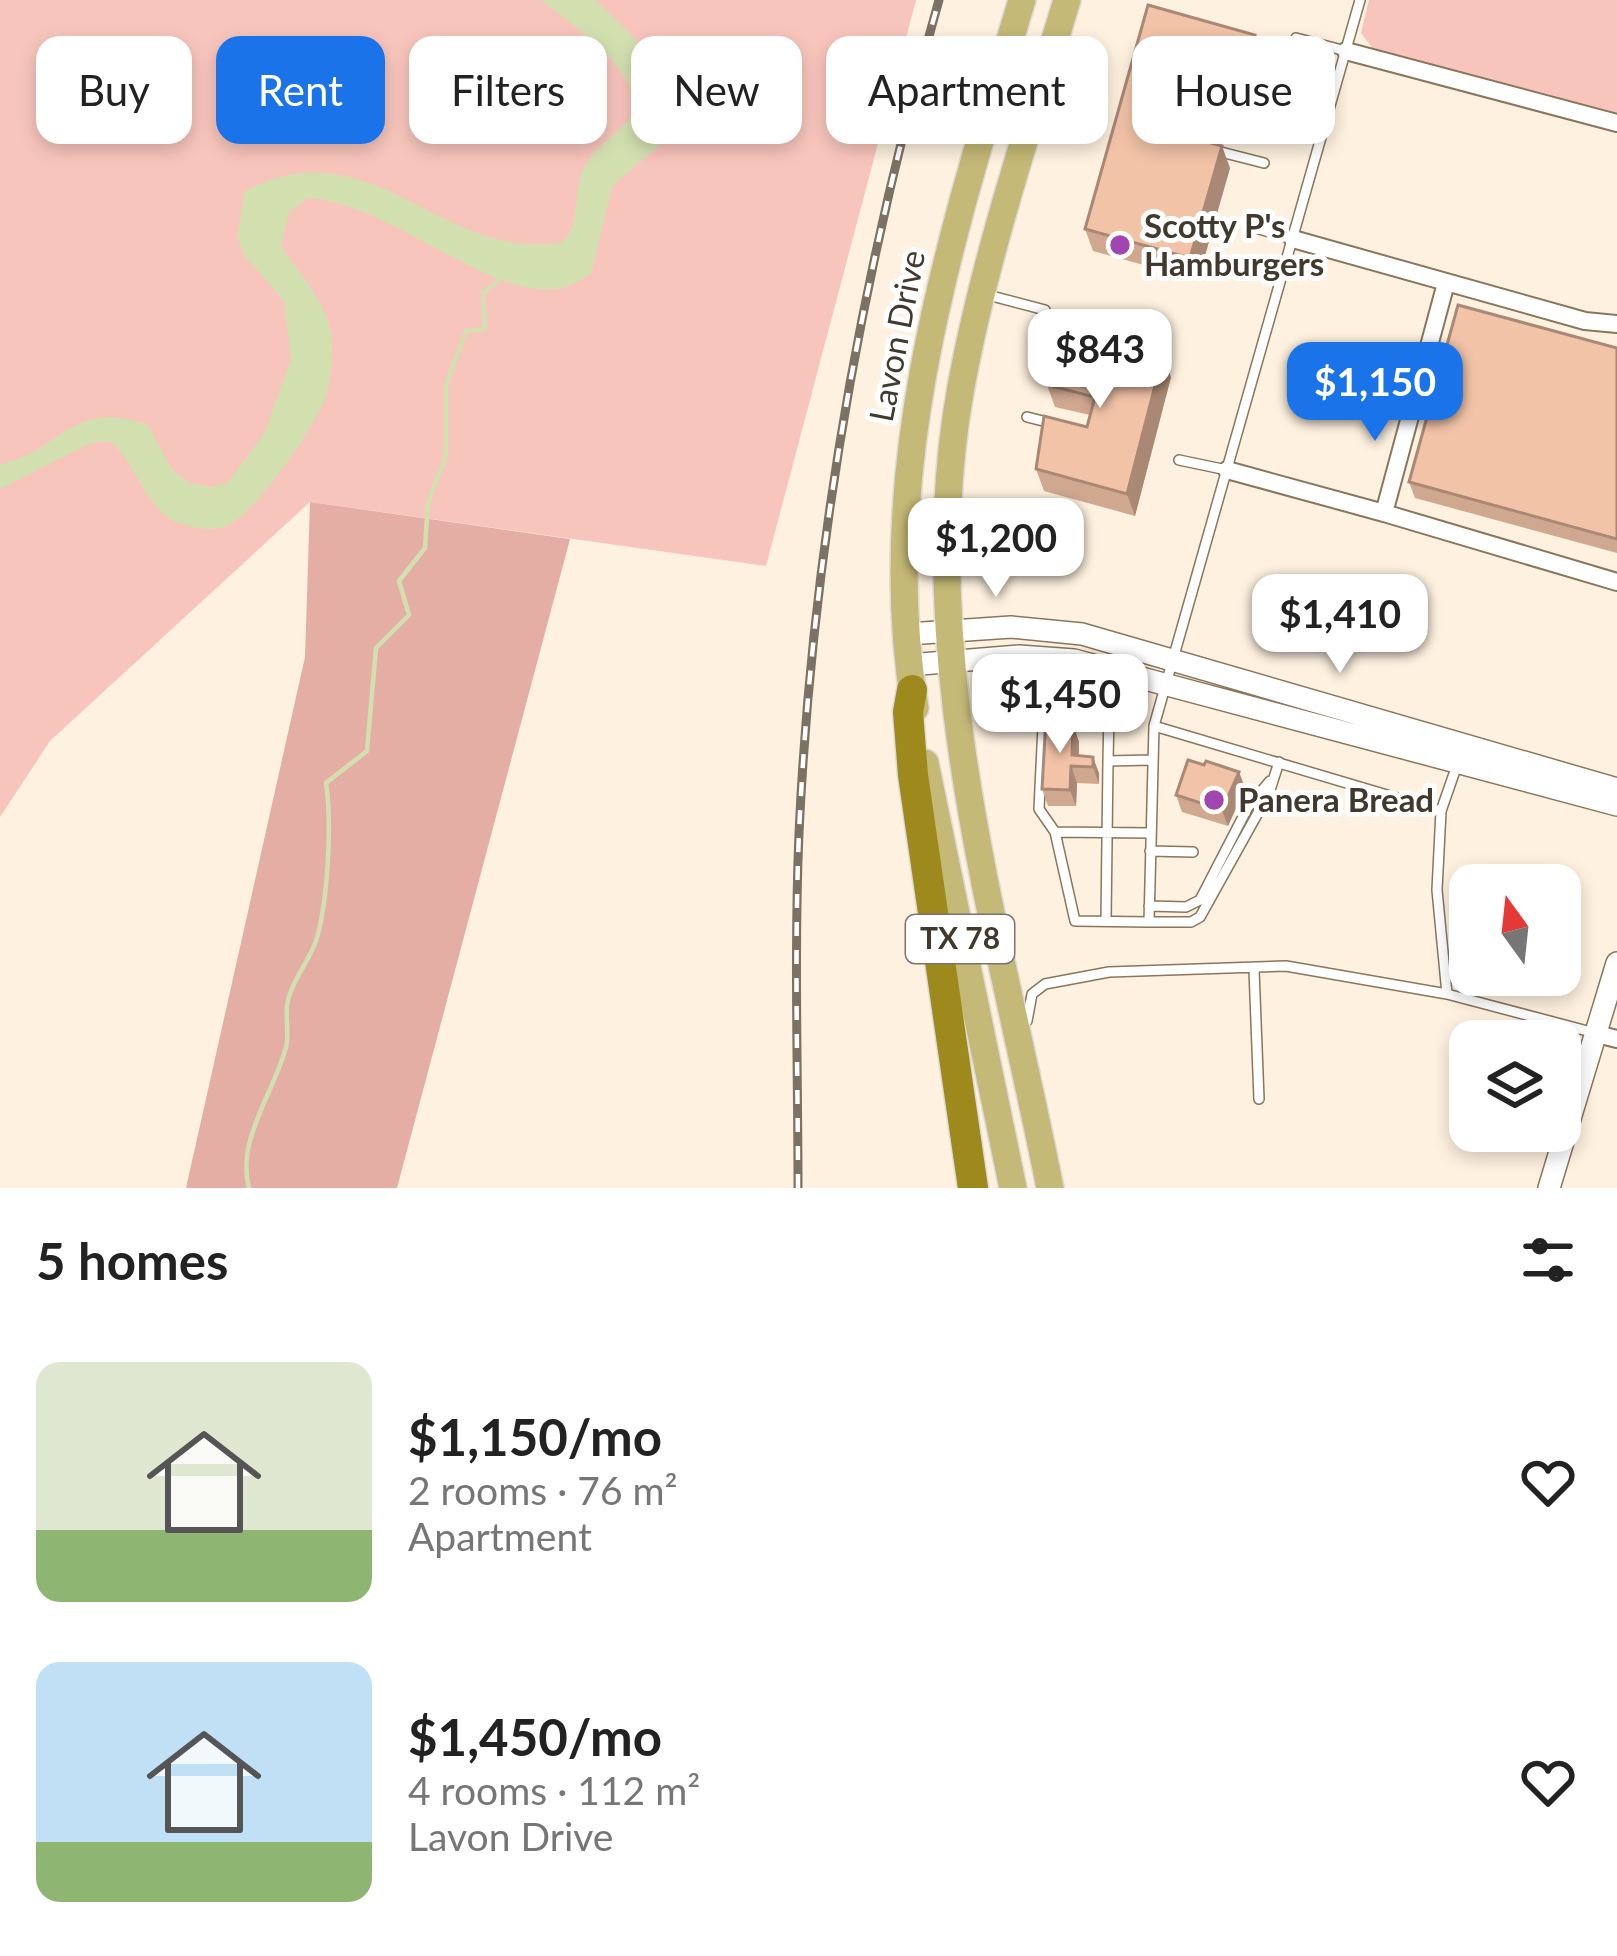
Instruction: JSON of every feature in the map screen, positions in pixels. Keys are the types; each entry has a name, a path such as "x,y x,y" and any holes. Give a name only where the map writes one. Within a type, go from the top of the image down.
{"highway":[{"path":"910,677 913,775 973,1188"}],"main road":[{"name":"Lavon Drive","path":"1013,1188 910,677 909,475 923,368 968,182 1022,0"},
{"name":"TX 78","path":"1050,1188 998,950 953,646 949,511 961,388 1066,0"}],"street":[{"path":"1346,51 1617,123"},
{"path":"1294,239 1446,283 1617,324"},
{"path":"1384,514 1446,283"},
{"path":"1226,470 1617,582"},
{"path":"910,677 953,646 1042,628 1172,658 1617,789"},
{"path":"908,634 953,646 1046,656 1164,682 1617,806"},
{"path":"1549,1188 1607,1036 1617,963"}],"lane":[{"path":"1149,922 1151,760 1164,682 1360,0"},
{"path":"1335,48 1346,51"},
{"path":"1193,145 1264,164"},
{"path":"1249,226 1294,239"},
{"path":"984,294 1045,310"},
{"path":"1027,417 1069,427"},
{"path":"1179,460 1226,470"},
{"path":"1106,921 1109,714 1100,696 1060,690 1050,695 1044,705 1039,809 1055,832 1075,921 1191,922 1200,917 1279,762"},
{"path":"1154,726 1441,811"},
{"path":"1108,760 1151,760"},
{"path":"1448,994 1437,890 1441,811 1457,765"},
{"path":"1149,906 1186,907 1200,900 1248,806 1272,779"},
{"path":"1055,832 1150,833"},
{"path":"1150,851 1193,852"},
{"path":"1032,1100 1026,1011 1032,994 1045,984 1108,972 1286,966 1448,994 1607,1036"},
{"path":"1254,970 1259,1100"}],"shaded area":[{"path":"0,0 916,0 906,36 826,36 826,144 878,144 766,566 310,502 50,741 0,817"},
{"path":"541,0 595,0 625,28 632,36 631,89 607,55 607,36 585,34"},
{"path":"1369,0 1617,0 1617,117 1373,49 1361,33"},
{"path":"631,116 631,144 661,144 612,186 591,274 561,288 529,288 500,279 338,203 307,198 289,213 281,246 317,298 331,333 328,389 302,440 273,481 232,523 213,529 168,517 109,441 91,443 0,489 0,465 101,418 148,425 173,471 190,483 212,487 228,482 264,434 291,359 284,301 244,255 237,236 245,191 291,175 332,174 370,183 479,233 519,243 563,242 573,225 583,170"},
{"path":"310,502 570,539 397,1188 186,1188 305,657"}],"building":[{"path":"1148,5 1255,35 1255,36 1139,36"},
{"path":"1132,62 1132,144 1222,146 1190,258 1085,229"},
{"path":"1458,305 1617,348 1617,539 1409,482"},
{"path":"1062,329 1163,355 1127,494 1036,469 1044,416 1087,427 1095,397 1047,385"},
{"path":"1046,718 1066,719 1066,725 1073,725 1072,755 1093,757 1093,767 1071,766 1070,790 1042,789"},
{"path":"1188,760 1239,772 1222,810 1176,795"}],"waterway":[{"path":"249,1188 248,1152 286,1047 288,1000 320,925 328,862 326,783 367,751 376,648 409,615 399,581 425,548 428,502 446,456 446,385 466,331 485,329 483,293 504,276"}],"railway":[{"path":"798,1188 799,833 816,622 864,308 939,0"}],"place":[{"name":"Scotty P's Hamburgers","path":"1120,245"},
{"name":"Panera Bread","path":"1214,800"}]}
